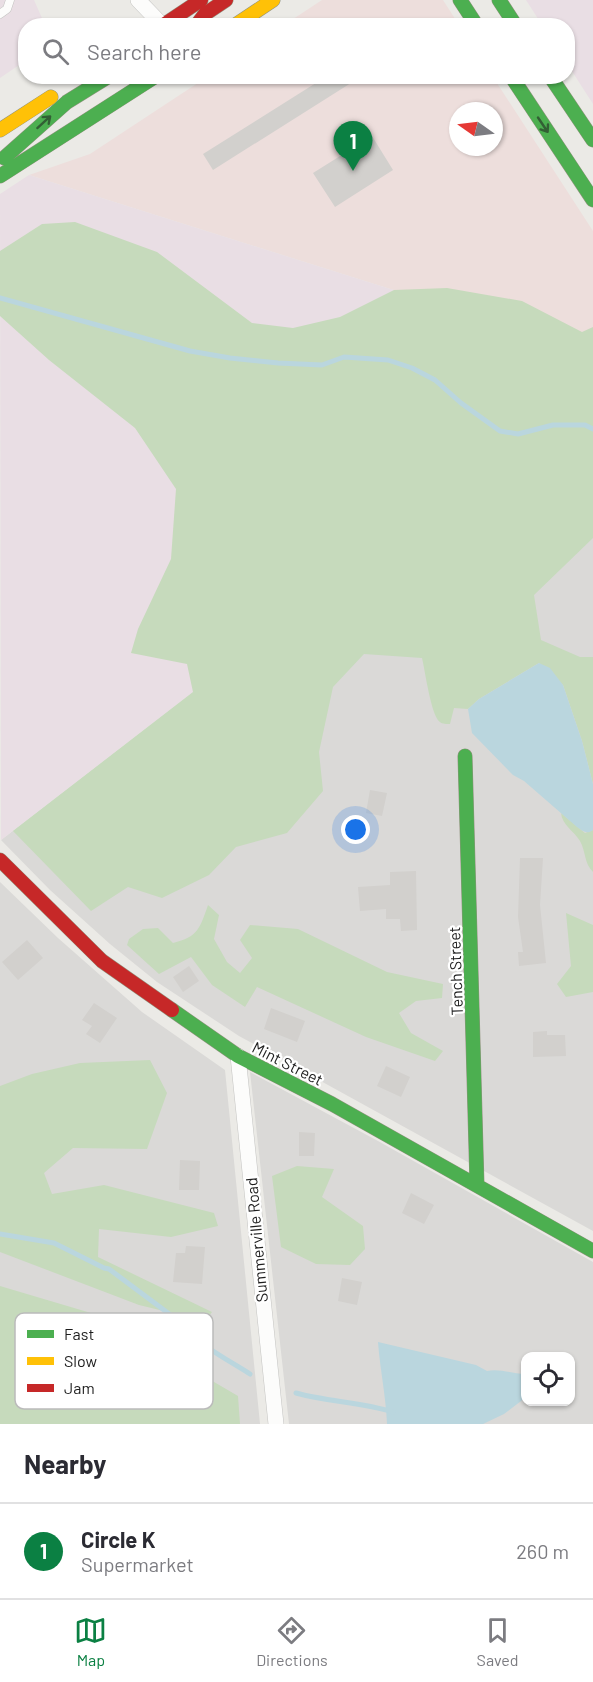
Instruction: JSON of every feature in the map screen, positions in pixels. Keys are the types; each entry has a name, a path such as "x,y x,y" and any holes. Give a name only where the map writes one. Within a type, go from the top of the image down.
{"main road":[{"path":"173,18 201,0"},
{"path":"202,18 226,0"},
{"path":"246,18 273,0"},
{"path":"460,0 472,18"},
{"path":"499,0 511,18"},
{"path":"0,130 71,84"},
{"path":"0,162 67,102 96,84"},
{"path":"0,176 144,84"},
{"path":"516,84 593,200"},
{"path":"555,84 593,140"},
{"name":"Tench Street","path":"465,756 477,1185"},
{"name":"Mint Street","path":"0,860 102,961 238,1056 332,1104 593,1251"}],"street":[{"path":"138,0 155,18"},
{"name":"Summerville Road","path":"238,1056 276,1424"}],"lane":[{"path":"0,14 7,9 10,0"}],"shaded area":[{"path":"0,0 34,0 42,18 18,18 18,66 0,78"},
{"path":"322,0 443,0 455,18 295,18"},
{"path":"526,0 593,0 593,104 575,76 575,18 538,18"},
{"path":"196,84 498,84 593,231 593,353 29,175 90,154"},
{"path":"29,175 593,353 375,552 1,840 0,194"},
{"path":"593,474 593,1231 239,1036 157,982 110,944 50,890 1,840 375,552"},
{"path":"0,882 58,938 142,1012 225,1070 260,1424 0,1424"},
{"path":"250,1072 593,1262 593,1424 289,1424"}],"green space":[{"path":"75,222 157,252 252,323 293,328 340,317 394,290 447,288 522,301 582,332 593,327 593,538 534,595 541,640 580,657 593,657 593,784 582,741 563,685 539,663 479,699 468,709 454,708 450,724 443,724 434,711 422,658 364,654 333,687 319,752 323,791 287,833 236,847 209,875 162,898 128,887 91,911 13,831 193,692 187,664 131,653 138,629 171,559 176,489 135,428 49,360 0,316 0,251 42,224"},
{"path":"561,813 585,833 593,830 593,872 588,865 580,841 566,824"},
{"path":"208,905 219,915 214,939 227,962 240,973 252,958 240,940 250,925 298,929 387,972 443,984 442,998 416,1001 399,1013 411,1033 443,1051 435,1061 366,1037 257,987 245,1007 212,985 191,957 159,974 127,945 129,939 143,929 158,928 173,943 188,938 200,926"},
{"path":"566,913 593,925 593,992 566,997 557,984 571,966"},
{"path":"150,1060 167,1093 147,1149 73,1148 44,1173 52,1194 104,1185 214,1213 218,1226 171,1237 99,1229 98,1257 211,1313 172,1313 139,1305 0,1252 0,1086 32,1074 80,1063"},
{"path":"297,1166 334,1169 322,1197 363,1226 365,1249 350,1265 316,1264 281,1247 272,1176"},
{"path":"0,1286 91,1313 15,1313 15,1409 213,1409 213,1381 238,1396 240,1424 0,1424"}],"water":[{"path":"539,663 550,668 563,685 582,741 593,784 593,830 589,832 577,827 524,781 513,775 472,733 468,709 479,699"},
{"path":"378,1342 476,1365 487,1371 521,1373 521,1401 504,1414 483,1424 387,1424"}],"building":[{"path":"314,84 349,84 213,170 203,154"},
{"path":"372,136 393,170 335,207 313,173"},
{"path":"370,790 387,793 382,816 366,813"},
{"path":"520,858 543,858 540,905 546,963 519,966 518,952 523,952 518,917"},
{"path":"416,871 417,930 401,931 400,919 386,919 386,909 360,911 358,887 390,885 390,872"},
{"path":"27,940 43,958 18,980 2,962"},
{"path":"189,966 199,981 183,992 173,977"},
{"path":"94,1003 117,1018 100,1043 86,1034 92,1026 82,1020"},
{"path":"271,1008 305,1021 297,1042 264,1029"},
{"path":"547,1031 547,1035 565,1035 566,1056 533,1057 533,1032"},
{"path":"386,1066 410,1077 401,1097 377,1086"},
{"path":"299,1132 315,1133 314,1156 299,1156"},
{"path":"180,1160 200,1161 199,1190 179,1190"},
{"path":"411,1193 434,1205 424,1224 402,1213"},
{"path":"186,1246 205,1247 202,1284 173,1282 176,1253 185,1253"},
{"path":"342,1278 362,1282 357,1305 338,1301"}],"waterway":[{"path":"0,298 190,351 230,358 322,365 344,357 388,360 412,368 435,380 461,403 500,431 518,434 553,425 585,425 593,429"},
{"path":"0,1234 54,1243 109,1269 168,1313"},
{"path":"213,1350 250,1374"},
{"path":"296,1393 393,1412"}],"traffic: fast":[{"path":"460,0 472,18"},
{"path":"499,0 511,18"},
{"path":"4,158 67,102 96,84"},
{"path":"0,176 144,84"},
{"path":"516,84 593,200"},
{"path":"555,84 593,140"},
{"path":"465,756 477,1185"},
{"path":"172,1010 238,1056 332,1104 593,1251"}],"traffic: slow":[{"path":"246,18 273,0"},
{"path":"0,130 51,97"}],"traffic: jam":[{"path":"174,18 201,0"},
{"path":"202,18 226,0"},
{"path":"0,860 102,961 172,1010"}],"place":[{"name":"Circle K","path":"353,171"}]}
